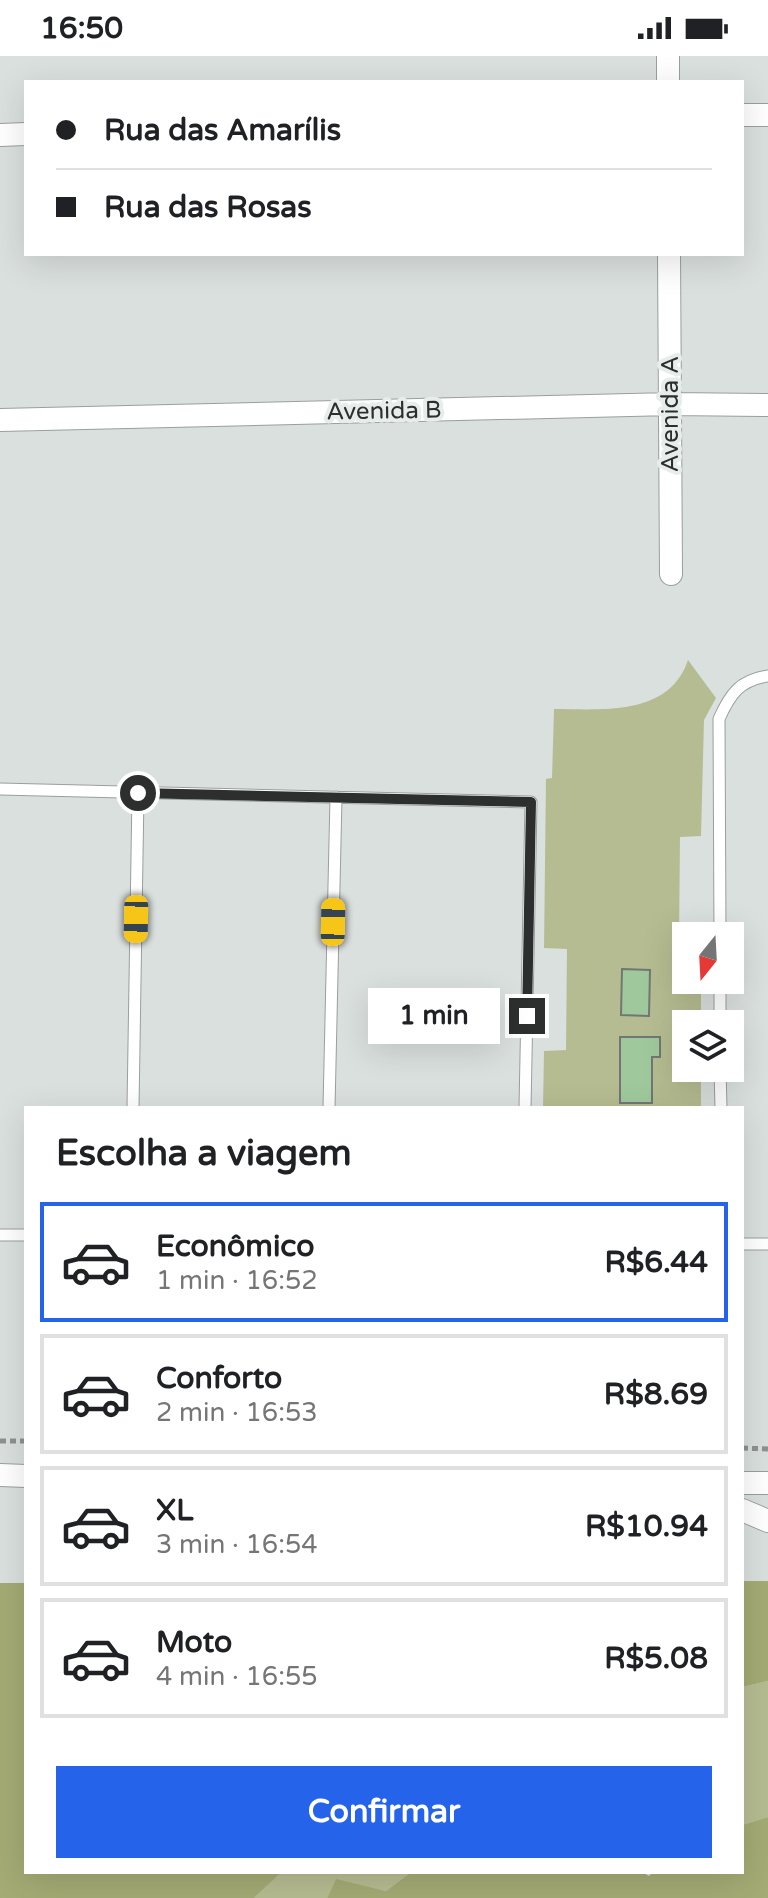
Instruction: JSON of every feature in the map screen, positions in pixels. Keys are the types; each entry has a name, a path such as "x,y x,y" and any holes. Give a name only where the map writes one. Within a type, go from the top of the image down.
{"street":[{"path":"668,56 668,80"},
{"path":"744,115 768,115"},
{"path":"0,135 24,134"},
{"name":"Avenida A","path":"669,256 671,574"},
{"name":"Avenida B","path":"0,420 671,404 768,405"},
{"path":"0,1475 24,1476"},
{"path":"744,1483 768,1483"},
{"path":"744,1511 768,1521"}],"lane":[{"path":"720,922 719,719 729,697 741,684 768,676"},
{"path":"0,789 531,802 525,1106"},
{"path":"133,1106 138,793"},
{"path":"329,1106 336,797"},
{"path":"720,1082 721,1106"},
{"path":"0,1235 24,1235"},
{"path":"744,1244 768,1244"}],"path":[{"path":"0,1441 24,1441"},
{"path":"744,1448 768,1449"}],"green space":[{"path":"688,660 716,698 704,720 701,836 680,837 679,922 672,922 672,994 701,994 701,1010 672,1010 672,1082 701,1082 701,1106 543,1106 544,1051 566,1050 567,949 544,948 546,779 552,778 554,709 632,706 666,692 679,678"},
{"path":"744,1581 768,1581 768,1681 744,1687"},
{"path":"0,1583 24,1583 24,1874 280,1874 254,1898 0,1898"},
{"path":"768,1681 768,1817 744,1824 744,1687"},
{"path":"768,1817 768,1898 327,1898 336,1879 386,1891 408,1874 744,1874 744,1824"},
{"path":"280,1874 408,1874 386,1891 336,1880 327,1898 254,1898"}],"building":[{"path":"622,969 650,970 649,1016 621,1015"},
{"path":"620,1037 660,1037 660,1057 652,1057 652,1103 620,1103"}],"route":[{"path":"138,793 531,802 527,1016"}]}
